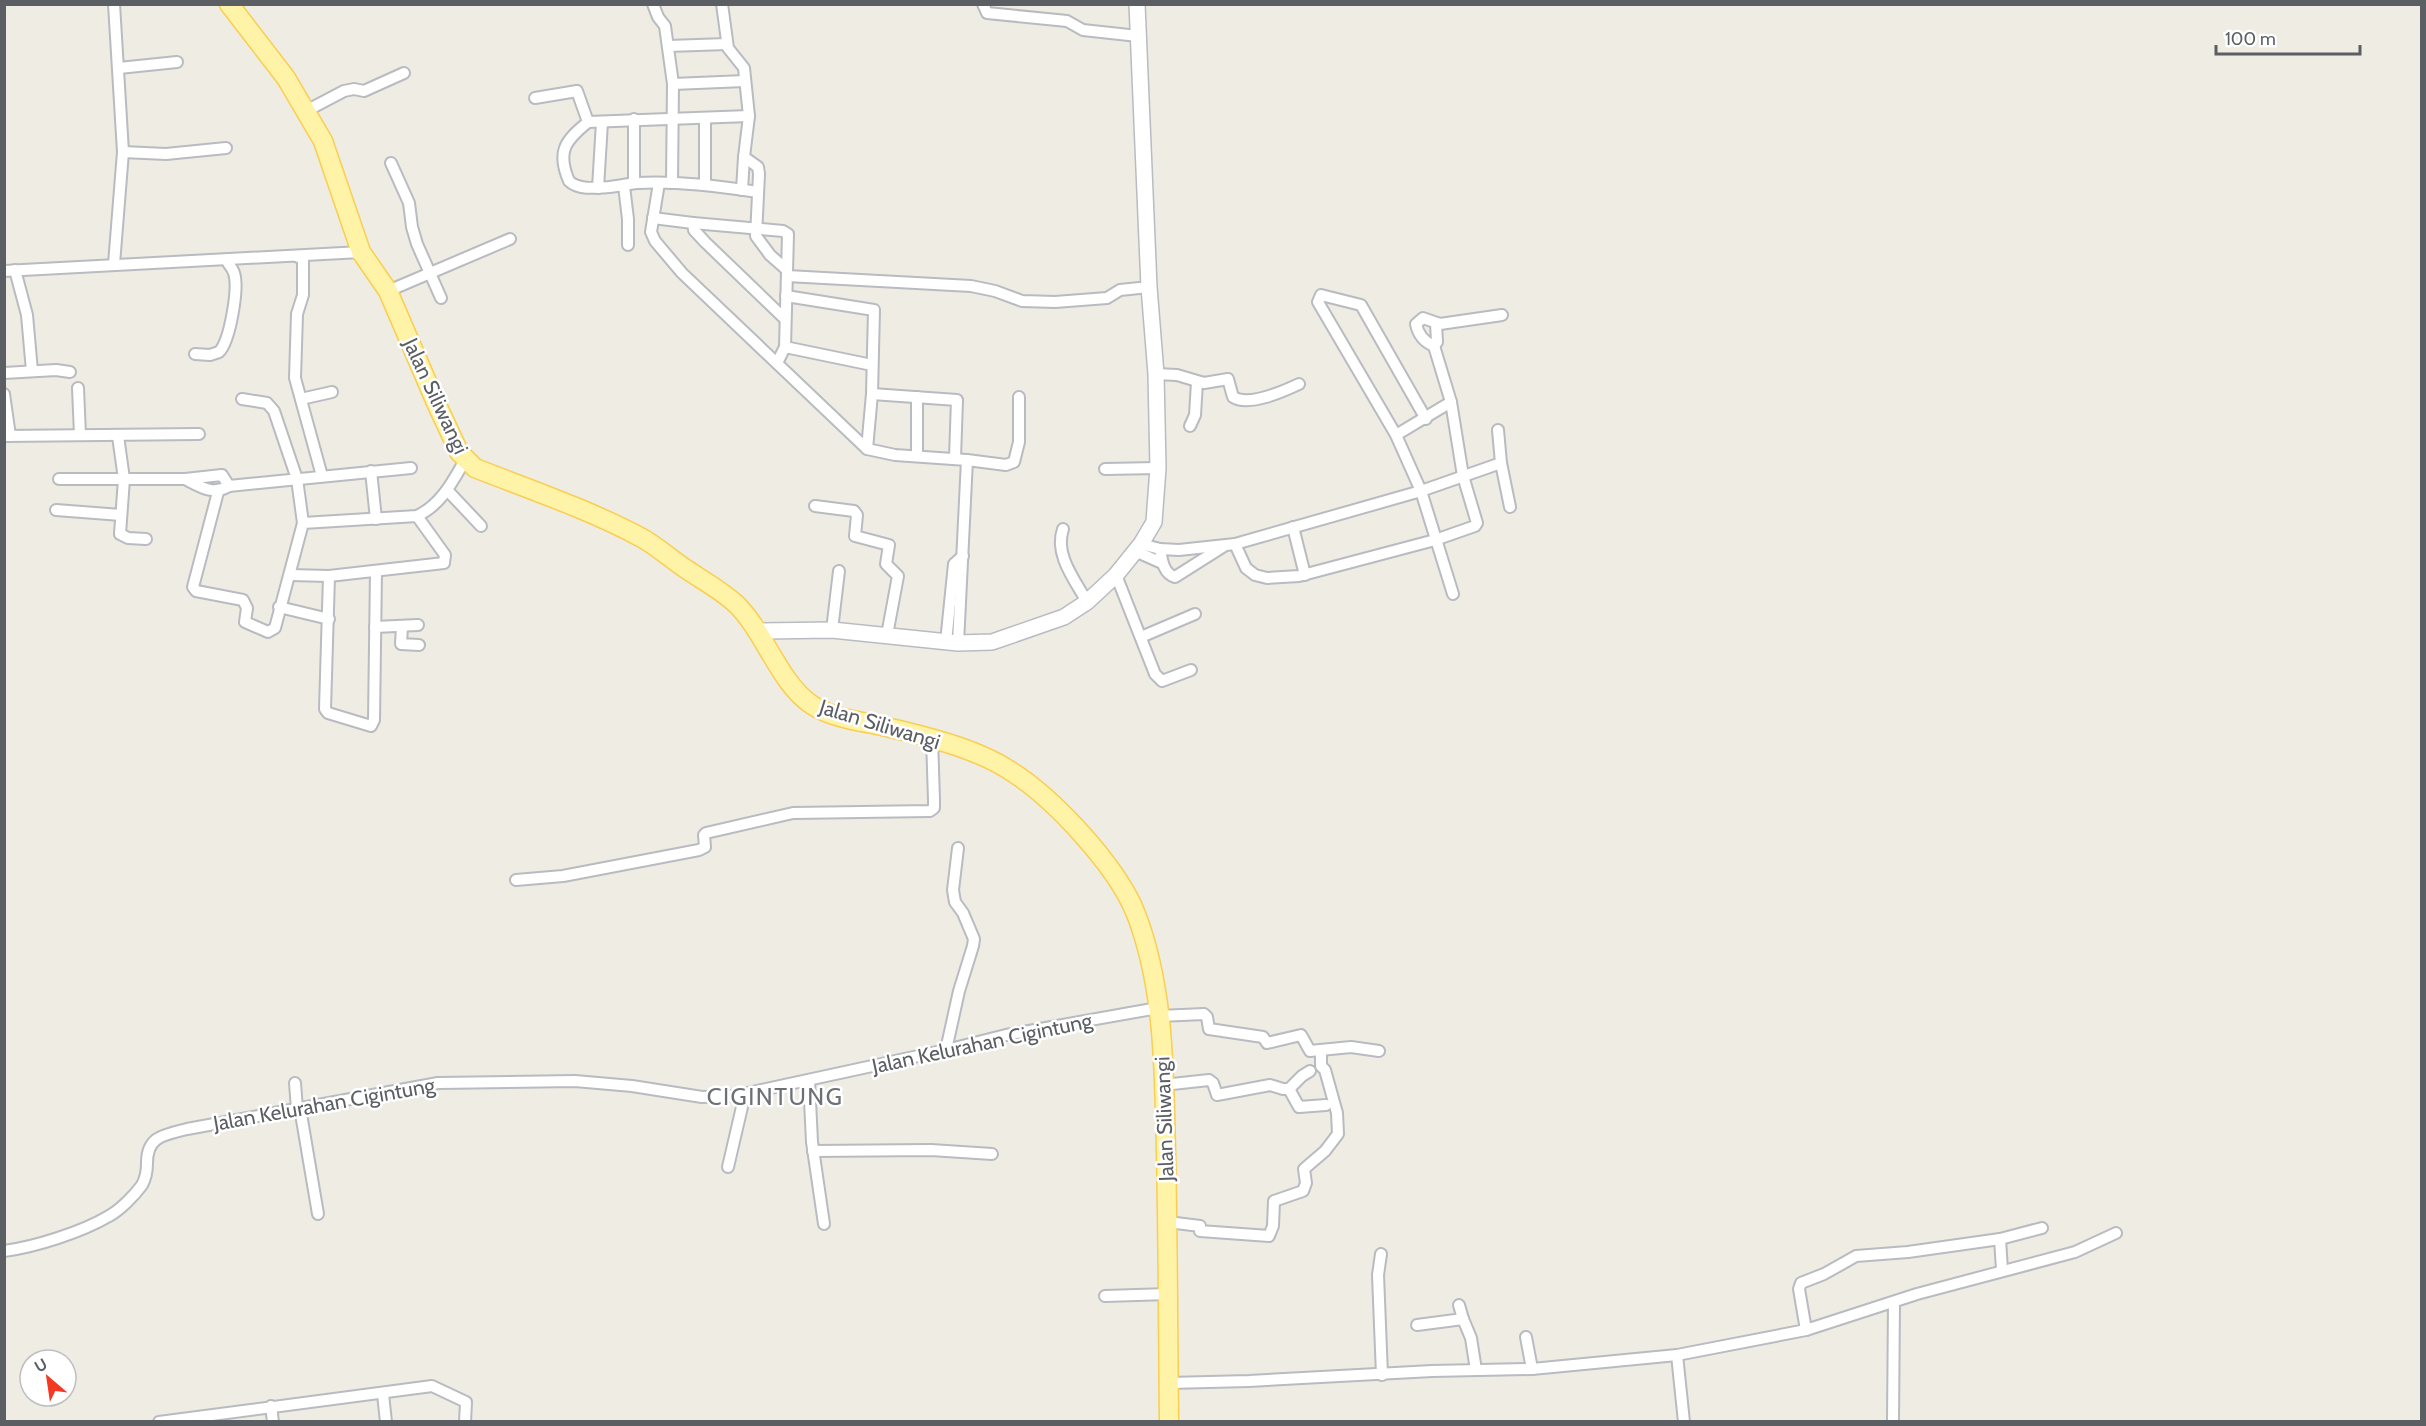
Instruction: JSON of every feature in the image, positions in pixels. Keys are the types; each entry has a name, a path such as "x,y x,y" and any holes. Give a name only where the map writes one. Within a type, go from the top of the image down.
{"main road":[{"name":"Jalan Siliwangi","path":"229,4 286,78 323,141 362,252 388,291 437,405 465,460 475,468 567,504 649,543 731,600 758,631 799,693 818,708 841,717 932,738 1008,769 1037,790 1084,837 1102,859 1135,911 1145,942 1159,1012 1168,1222 1169,1422"}],"street":[{"path":"114,4 123,152 114,264"},
{"path":"653,4 658,17 665,26 673,84 672,183"},
{"path":"722,4 727,44 744,68 748,116 742,190"},
{"path":"983,4 984,11 989,14 1067,21 1083,30 1138,36"},
{"path":"758,631 832,630 952,642 992,642 1064,617 1087,602 1116,575 1155,522 1158,468 1156,374 1149,287 1137,4"},
{"path":"668,46 727,44"},
{"path":"119,68 177,62"},
{"path":"306,111 344,91 354,88 364,91 404,73"},
{"path":"673,84 745,81"},
{"path":"535,98 577,91 588,122"},
{"path":"748,116 588,122 565,144 564,157 567,178 572,184 598,188 659,183 705,184 758,192"},
{"path":"705,117 705,184"},
{"path":"628,245 629,185 634,119"},
{"path":"598,188 603,122"},
{"path":"123,152 166,154 226,148"},
{"path":"744,157 758,167 760,183 756,236 787,273 971,286 995,291 1022,301 1087,301 1107,298 1126,288 1149,287"},
{"path":"391,163 409,203 412,227 441,298"},
{"path":"659,183 651,232 666,255 682,273 867,449 1006,465 1014,462 1019,442 1019,397"},
{"path":"653,218 783,231 788,234 785,347 777,363"},
{"path":"693,223 694,230 705,242 785,319"},
{"path":"388,291 510,239"},
{"path":"32,371 27,315 10,271 362,252"},
{"path":"296,255 303,259 303,295 297,314 295,378 322,477"},
{"path":"195,354 210,355 219,352 228,340 233,312 235,275 227,261"},
{"path":"1425,419 1361,305 1321,295 1318,302 1396,435 1421,491 1453,594"},
{"path":"786,296 873,309 872,394 867,449"},
{"path":"1434,346 1427,344 1420,335 1416,324 1423,318 1436,323 1502,315"},
{"path":"1230,544 1246,568 1255,575 1267,578 1305,575 1435,540 1476,525 1463,476 1451,402 1434,346 1437,342 1436,323"},
{"path":"785,347 872,365"},
{"path":"4,373 70,372"},
{"path":"1156,374 1183,376 1197,382 1228,379 1233,398 1240,401 1280,394 1299,384"},
{"path":"1190,426 1195,415 1197,382"},
{"path":"78,388 80,435"},
{"path":"301,399 332,392"},
{"path":"4,394 7,436 199,434"},
{"path":"872,394 957,400 955,458"},
{"path":"916,456 917,396"},
{"path":"218,492 193,587 196,591 243,600 247,608 245,622 268,632 275,628 303,523 297,479 272,407 261,401 242,399"},
{"path":"1396,435 1451,402"},
{"path":"1498,430 1501,463 1510,507"},
{"path":"118,436 124,478 120,528 124,537 146,539"},
{"path":"303,523 417,516 424,513 448,491 465,460"},
{"path":"952,642 963,556 967,460"},
{"path":"1138,548 1179,550 1230,544 1421,491 1501,463"},
{"path":"184,479 218,492 229,486 411,468"},
{"path":"1106,469 1158,468"},
{"path":"371,471 376,519"},
{"path":"59,479 184,479 222,476 229,486"},
{"path":"448,491 481,526"},
{"path":"815,506 854,511 856,515 855,536 889,545 886,564 898,576 887,635"},
{"path":"56,510 121,515"},
{"path":"290,574 329,576 444,563 445,555 417,516"},
{"path":"1293,527 1305,575"},
{"path":"1063,529 1060,537 1061,552 1087,602"},
{"path":"1160,549 1162,563 1171,577 1178,577 1230,544"},
{"path":"1138,548 1162,563"},
{"path":"329,576 325,709 328,713 371,726 374,720 376,571"},
{"path":"832,630 839,571"},
{"path":"1116,575 1155,674 1159,679 1165,680 1191,670"},
{"path":"279,607 329,620"},
{"path":"1141,638 1195,614"},
{"path":"375,627 418,625"},
{"path":"402,626 401,644 419,645"},
{"path":"516,880 563,876 699,850 705,847 706,833 784,815 930,811 934,808 932,738"},
{"path":"946,1050 959,991 974,939 963,912 955,902 953,890 958,848"},
{"name":"Jalan Kelurahan Cigintung","path":"4,1251 52,1239 109,1216 142,1184 146,1174 148,1148 158,1138 187,1129 438,1083 575,1081 632,1086 702,1097 745,1094 1006,1035 1159,1012 1204,1014 1207,1017 1209,1029 1263,1037 1267,1043 1301,1035 1310,1051 1321,1051"},
{"path":"1168,1222 1200,1226 1200,1231 1269,1236 1273,1226 1274,1201 1303,1191 1306,1184 1304,1169 1325,1151 1338,1134 1337,1113 1325,1070 1321,1066 1321,1051 1351,1047 1379,1051"},
{"path":"1163,1085 1209,1080 1213,1083 1217,1095 1270,1085 1289,1089 1310,1071"},
{"path":"809,1080 813,1151 824,1224"},
{"path":"295,1083 318,1214"},
{"path":"1289,1089 1299,1107 1326,1105"},
{"path":"728,1167 745,1094"},
{"path":"813,1151 931,1150 992,1154"},
{"path":"1806,1330 1799,1289 1801,1283 1824,1274 1850,1258 2000,1239 2042,1228"},
{"path":"1169,1383 1250,1382 1532,1369 1604,1364 1677,1355 1806,1330 2002,1269 2075,1252 2116,1233"},
{"path":"2000,1239 2002,1269"},
{"path":"1381,1254 1378,1275 1382,1375"},
{"path":"1105,1296 1168,1294"},
{"path":"1893,1422 1894,1302"},
{"path":"1460,1305 1471,1338 1476,1370"},
{"path":"1417,1324 1463,1319"},
{"path":"1526,1337 1532,1369"},
{"path":"1677,1355 1684,1422"},
{"path":"159,1422 432,1386 466,1402 465,1422"},
{"path":"382,1394 386,1422"},
{"path":"271,1406 273,1422"}],"district":[{"name":"CIGINTUNG","path":"775,1096"}]}
